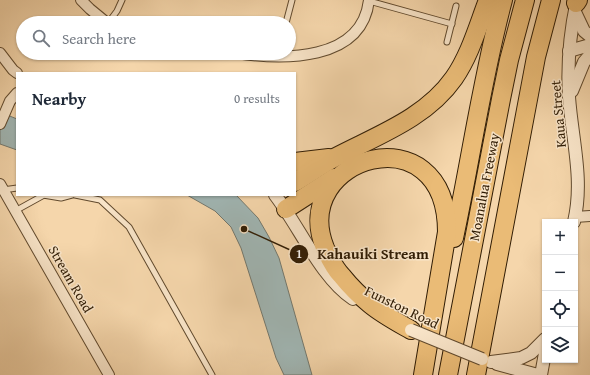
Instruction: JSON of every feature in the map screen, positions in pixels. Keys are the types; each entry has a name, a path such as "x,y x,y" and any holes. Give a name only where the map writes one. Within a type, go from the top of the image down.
{"highway":[{"path":"296,181 334,158 410,119 439,96 454,78 465,58 488,0"},
{"path":"423,375 460,208 477,115 503,0"},
{"name":"Moanalua Freeway","path":"448,375 500,99 525,0"},
{"name":"Moanalua Freeway","path":"476,375 536,57 551,0"},
{"path":"296,194 365,161 377,158 390,157 401,159 413,164 431,179 444,200 447,232 423,375"},
{"path":"296,162 334,158"},
{"path":"354,166 331,186 325,196 319,224 321,238 327,253 341,275 370,304 411,330"},
{"path":"280,202 292,196"}],"street":[{"path":"81,0 99,16"},
{"path":"296,56 308,55 330,49 348,39 361,26 369,0"},
{"path":"577,4 584,31 590,36"},
{"name":"Kaua Street","path":"575,219 578,190 576,154 569,98 569,51 577,4"},
{"path":"569,51 590,45"},
{"path":"0,53 16,72"},
{"path":"569,98 584,62 590,55"},
{"path":"0,124 15,95"},
{"name":"Stream Road","path":"3,193 15,211 109,375"},
{"name":"Funston Road","path":"280,202 328,275 348,296 368,309 411,330 491,362 540,375"},
{"path":"575,219 590,216"},
{"path":"491,362 521,358 531,353 542,342"},
{"path":"540,375 543,363"}],"lane":[{"path":"113,16 122,0"},
{"path":"288,16 292,0"},
{"path":"369,0 452,24"},
{"path":"447,42 456,6"},
{"path":"3,193 16,188"},
{"path":"15,211 42,196"},
{"path":"50,196 61,198 70,196"},
{"path":"79,196 100,200 129,227 212,375"}],"water":[{"path":"0,112 16,119 16,150 0,144"},
{"path":"189,196 237,196 258,218 279,258 312,375 284,375 276,358 241,248 231,227 215,211"}],"place":[{"name":"Kahauiki Stream","path":"244,229"}]}
